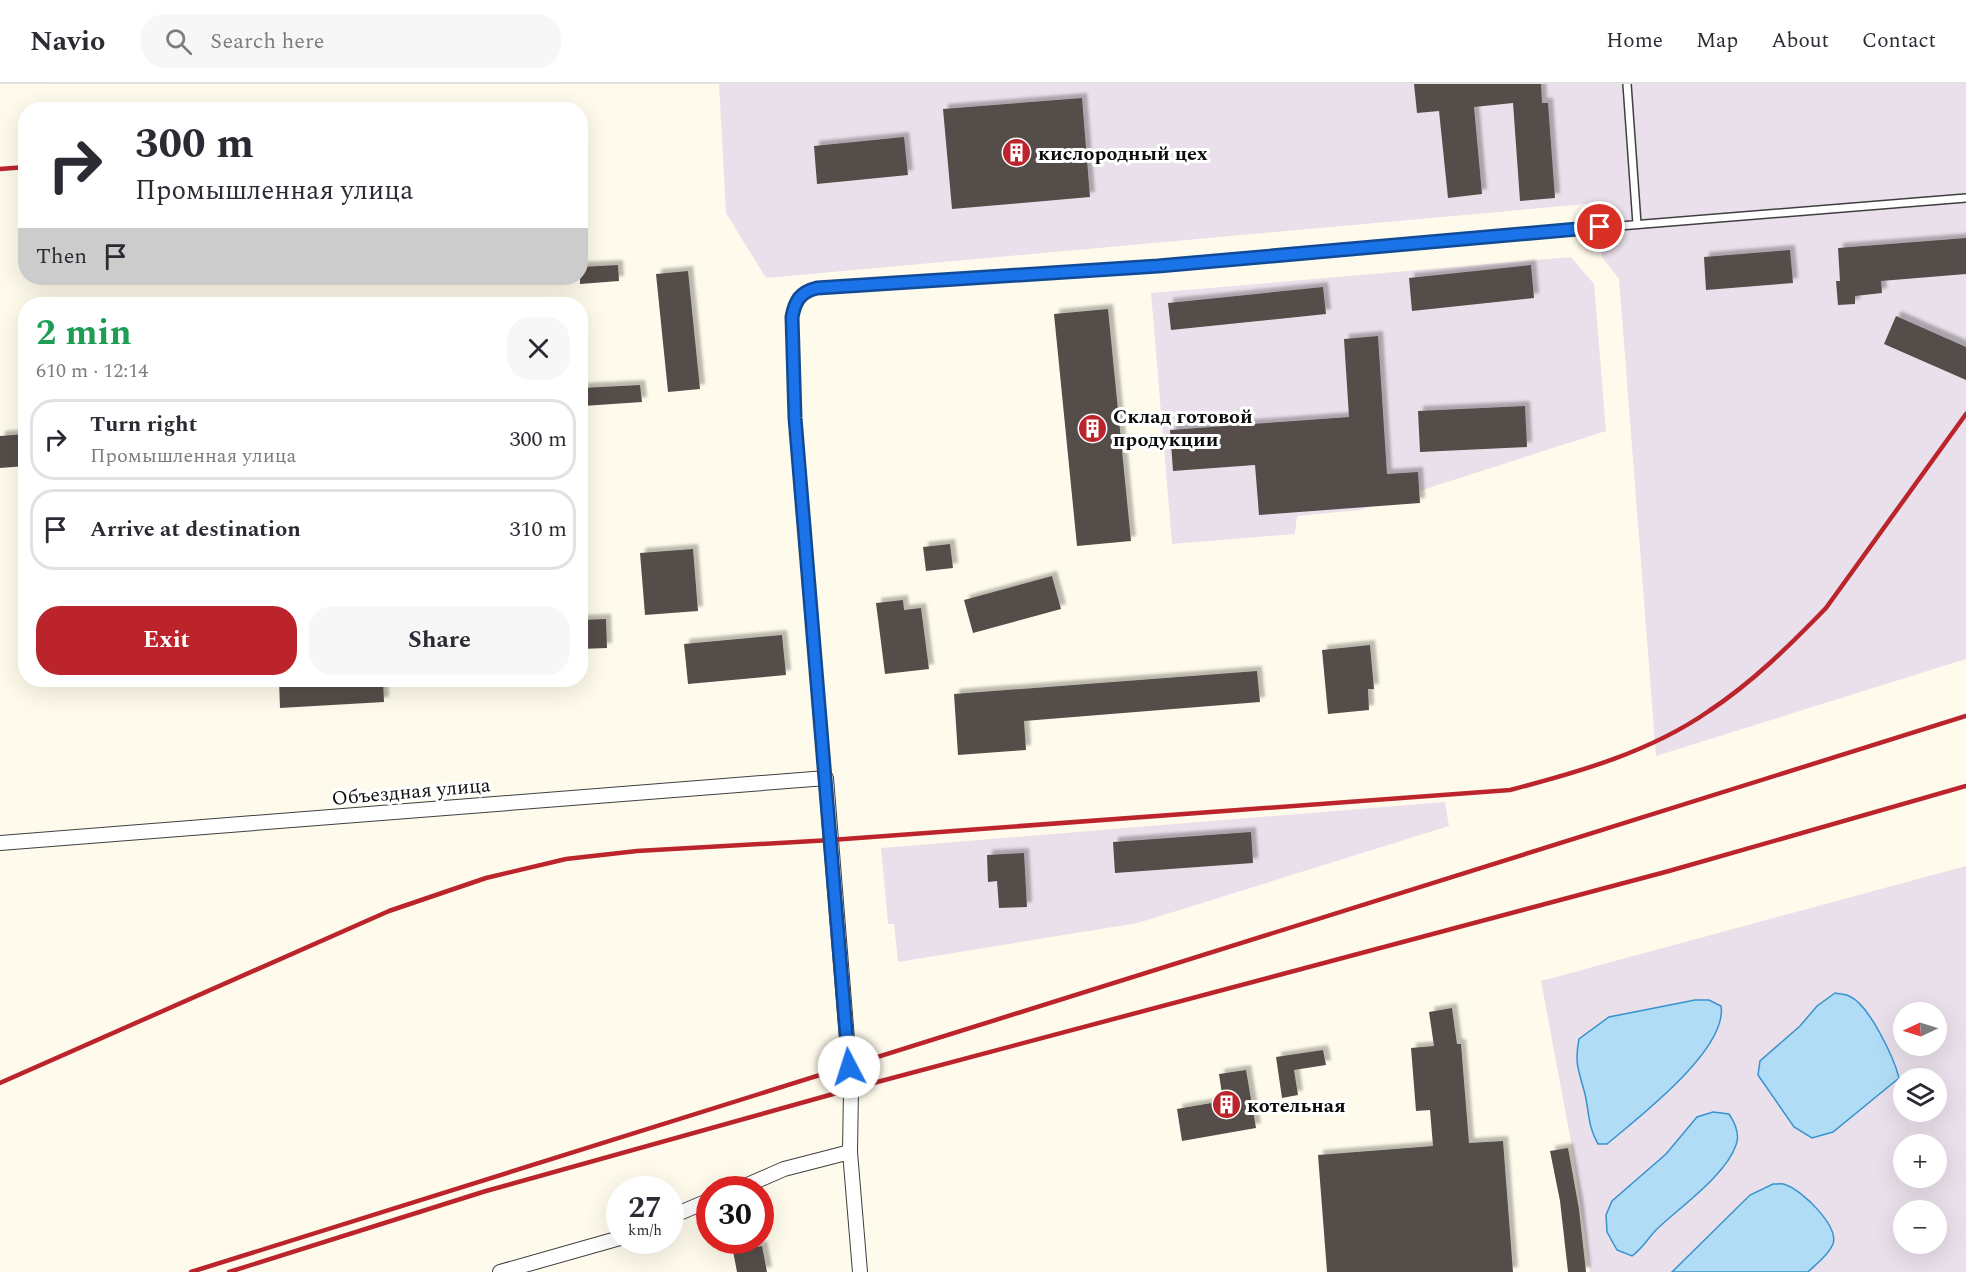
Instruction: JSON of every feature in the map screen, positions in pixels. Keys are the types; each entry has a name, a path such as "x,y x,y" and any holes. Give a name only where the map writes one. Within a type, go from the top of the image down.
{"street":[{"name":"Объездная улица","path":"0,843 826,778"},
{"path":"826,778 851,1089 850,1152 860,1272"},
{"path":"768,1176 784,1169 850,1152"},
{"path":"500,1272 606,1242"}],"lane":[{"path":"1627,84 1637,224"},
{"path":"826,778 795,418 792,317 802,294 817,288 1158,266 1966,198"}],"shaded area":[{"path":"719,84 1966,84 1966,659 1656,756 1619,279 1602,257 1597,203 766,278 726,213"},
{"path":"1571,257 1594,284 1606,431 1360,510 1297,516 1295,534 1172,544 1151,293"},
{"path":"1445,802 1449,826 1138,923 898,962 894,924 888,924 881,848"},
{"path":"1966,866 1966,1272 1590,1272 1572,1147 1541,981"}],"water":[{"path":"1835,993 1844,994 1857,1001 1872,1020 1896,1068 1893,1068 1893,1083 1833,1132 1812,1138 1794,1127 1758,1075 1760,1061 1800,1026 1817,1006"},
{"path":"1695,1000 1709,1000 1721,1006 1719,1023 1711,1042 1679,1081 1659,1100 1607,1144 1598,1144 1591,1125 1578,1067 1579,1039 1609,1017"},
{"path":"1713,1112 1729,1114 1737,1133 1736,1145 1723,1168 1657,1229 1636,1253 1632,1256 1617,1250 1607,1232 1606,1215 1612,1201 1666,1154 1697,1117"},
{"path":"1773,1184 1785,1184 1801,1194 1818,1210 1830,1228 1833,1237 1831,1248 1808,1272 1672,1272 1750,1195"}],"building":[{"path":"1414,84 1541,84 1542,103 1548,103 1555,198 1520,201 1513,103 1474,107 1482,194 1448,198 1439,111 1417,113"},
{"name":"кислородный цех","path":"1082,98 1090,197 952,209 943,109"},
{"path":"904,137 908,175 817,184 814,146"},
{"path":"1966,238 1966,274 1881,281 1882,293 1855,296 1855,304 1838,305 1836,281 1840,281 1838,248"},
{"path":"1790,250 1793,283 1706,290 1704,257"},
{"path":"618,265 619,281 588,283 588,267"},
{"path":"1531,265 1534,298 1412,311 1409,278"},
{"path":"688,271 700,389 668,392 656,274"},
{"path":"1323,287 1326,314 1171,330 1168,303"},
{"name":"Склад готовой продукции","path":"1108,309 1131,541 1077,546 1054,314"},
{"path":"1896,316 1966,347 1966,380 1884,344"},
{"path":"1378,336 1387,474 1418,472 1420,503 1259,515 1255,465 1173,471 1170,430 1349,417 1344,339"},
{"path":"640,385 642,402 588,406 588,388"},
{"path":"1525,406 1527,447 1420,452 1418,411"},
{"path":"18,435 18,467 0,468 0,436"},
{"path":"950,544 953,568 926,571 923,547"},
{"path":"693,549 698,611 645,615 640,553"},
{"path":"1052,576 1061,609 973,633 964,600"},
{"path":"903,600 904,610 921,608 929,669 885,674 876,603"},
{"path":"606,619 607,648 588,649 588,620"},
{"path":"782,635 786,675 688,684 684,644"},
{"path":"1370,645 1374,689 1368,689 1369,710 1328,714 1322,650"},
{"path":"1257,671 1260,702 1024,721 1026,750 958,755 954,694"},
{"path":"279,687 383,687 384,702 280,708"},
{"path":"1251,832 1253,863 1115,873 1113,842"},
{"path":"1024,853 1027,907 999,908 997,881 988,882 987,855"},
{"path":"1452,1008 1457,1044 1461,1044 1469,1143 1503,1141 1513,1272 1327,1272 1318,1155 1433,1146 1430,1110 1416,1111 1411,1048 1434,1046 1429,1012"},
{"path":"1323,1050 1326,1065 1294,1070 1298,1095 1282,1098 1276,1057"},
{"name":"котельная","path":"1246,1070 1256,1128 1182,1141 1177,1109 1223,1101 1219,1074"},
{"path":"1568,1148 1579,1209 1586,1272 1568,1272 1560,1201 1550,1151"},
{"path":"734,1254 764,1254 767,1272 737,1272"}],"railway":[{"path":"0,169 18,168"},
{"path":"0,1083 389,911 486,878 566,859 637,851 831,840 1510,790 1588,768 1638,749 1686,725 1741,688 1785,649 1826,608 1966,414"},
{"path":"191,1272 1966,716"},
{"path":"229,1272 486,1191 851,1089 1669,871 1966,786"}],"place":[{"name":"кислородный цех","path":"1017,153"},
{"name":"Склад готовой продукции","path":"1092,428"},
{"name":"котельная","path":"1226,1105"}],"route":[{"path":"849,1067 795,418 792,317 797,300 802,294 817,288 1158,266 1600,227"}]}
